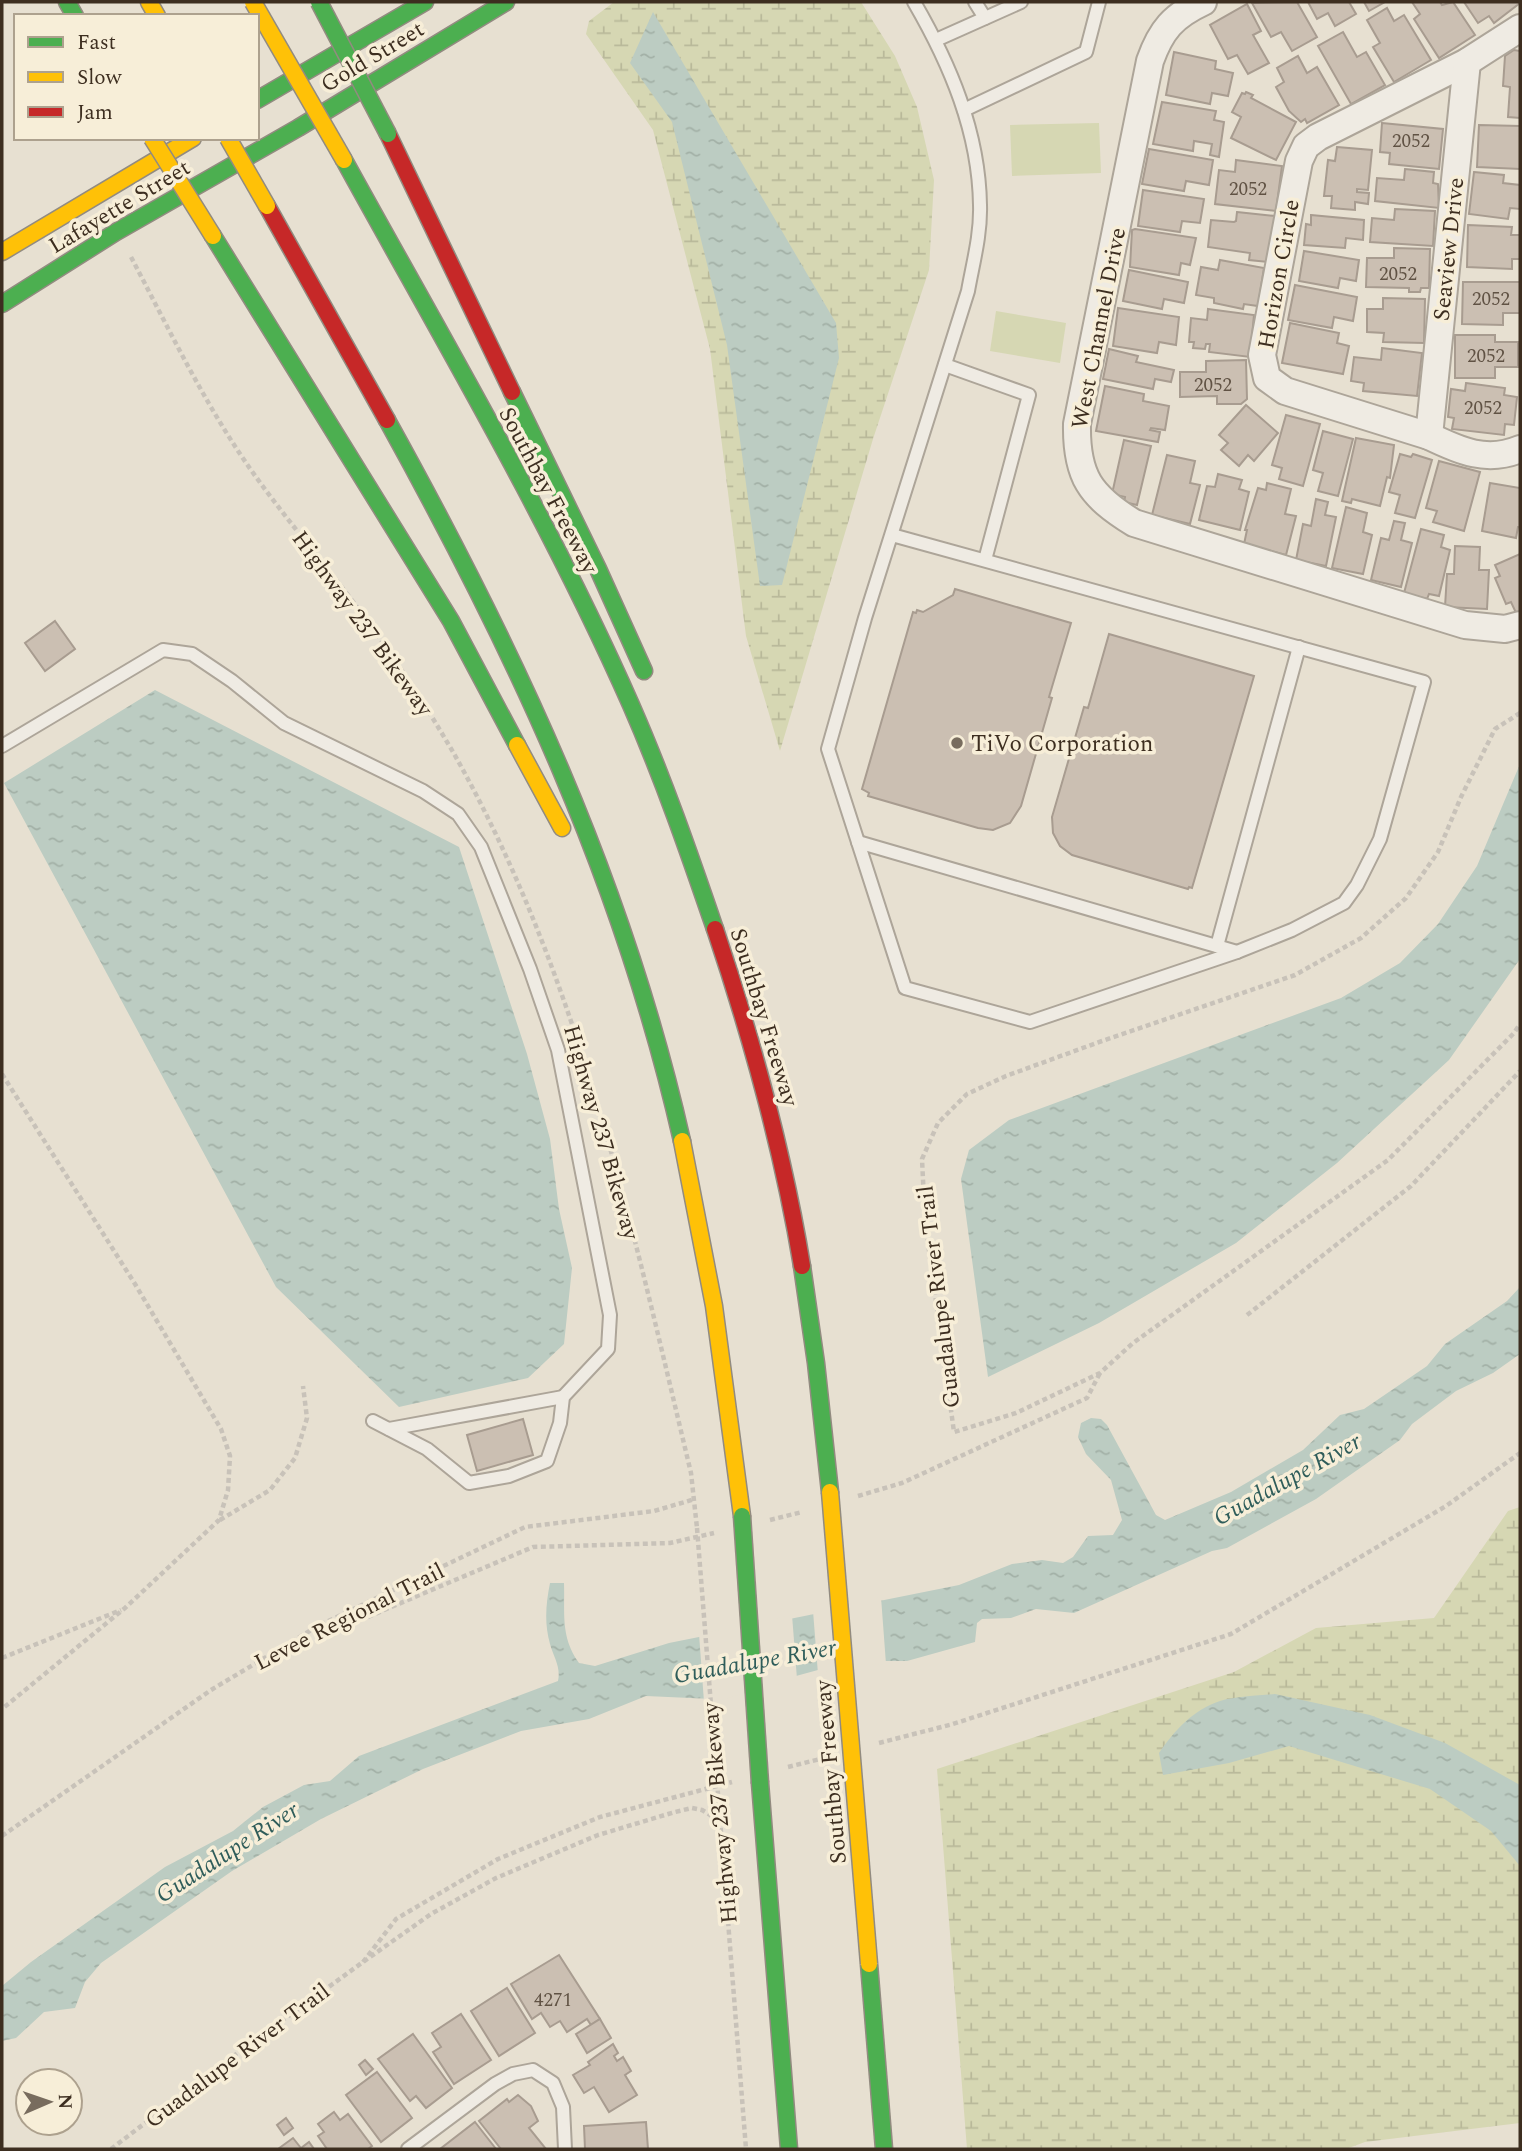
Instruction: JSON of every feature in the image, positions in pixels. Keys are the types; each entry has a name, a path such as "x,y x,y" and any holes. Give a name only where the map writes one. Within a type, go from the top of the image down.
{"main road":[{"name":"Southbay Freeway","path":"253,2 344,160 548,531 621,683 675,813 724,953 761,1077 792,1211 814,1337 830,1492 884,2149"},
{"path":"319,2 388,134 598,569 653,691"},
{"name":"Gold Street","path":"259,99 425,2"},
{"name":"Gold Street","path":"298,128 506,2"},
{"name":"Lafayette Street","path":"2,304 116,233 298,128"},
{"path":"153,140 451,621 569,842"},
{"name":"Lafayette Street","path":"2,251 190,140"},
{"path":"229,140 473,579 540,718 595,850 637,977 673,1103 702,1236 724,1375 742,1516 752,1781 789,2149"},
{"path":"582,867 637,977"},
{"path":"721,902 724,953"}],"street":[{"name":"West Channel Drive","path":"1203,2 1190,8 1164,30 1150,61 1077,424 1077,447 1082,470 1092,489 1110,508 1134,523 1465,625 1513,627"},
{"name":"Horizon Circle","path":"1520,28 1467,62 1318,137 1306,146 1299,161 1262,355 1267,378 1285,391 1429,436 1448,446 1477,454 1493,457 1520,449"},
{"name":"Seaview Drive","path":"1429,436 1467,62"}],"lane":[{"path":"892,535 1424,682 1380,839 1357,885 1344,903 1292,930 1237,952 1030,1022 905,988 828,749 865,618 968,291 980,207 972,136 964,110 936,40 914,2"},
{"path":"975,2 985,18"},
{"path":"936,40 1021,2"},
{"path":"964,110 1086,52 1099,2"},
{"path":"945,365 1029,395 985,560"},
{"path":"1217,946 1299,647"},
{"path":"2,746 163,650 192,654 232,681 284,723 423,791 457,814 481,847 530,969 558,1050 610,1315 608,1349 563,1397 559,1423 547,1461 509,1476 469,1483 427,1449 373,1421"},
{"path":"858,842 1237,952"},
{"path":"389,1429 563,1397"},
{"path":"408,2149 495,2084 513,2074 533,2070 553,2084 563,2107 565,2149"}],"path":[{"name":"Highway 237 Bikeway","path":"116,233 214,415 267,492 360,611 420,698 454,754 505,853 532,913 585,1062 674,1404 695,1499 746,2149"},
{"name":"Guadalupe River Trail","path":"1520,713 1495,729 1461,797 1438,852 1406,898 1361,938 1296,975 1006,1076 967,1094 938,1123 922,1159 923,1184 925,1221 954,1432 1016,1413 1100,1373 1133,1343 1388,1160 1520,1024"},
{"path":"1247,1315 1411,1186 1520,1071"},
{"path":"2,1074 135,1284 221,1429 230,1456 228,1490 219,1520"},
{"path":"2,1709 125,1608 219,1520 270,1490 295,1458 306,1418 303,1385"},
{"path":"875,1744 953,1724 1231,1634 1446,1506 1520,1452"},
{"name":"Levee Regional Trail","path":"2,1836 211,1690 318,1626 525,1527 654,1511 695,1499"},
{"path":"2,1658 125,1608"},
{"path":"783,1769 835,1755"},
{"name":"Guadalupe River Trail","path":"363,1962 396,1919 498,1859 600,1818 752,1781"},
{"name":"Guadalupe River Trail","path":"111,2149 431,1914 496,1878 598,1835 692,1808 702,1810 720,1821"}],"green space":[{"path":"614,2 861,2 895,56 917,107 934,180 929,270 873,439 780,751 746,636 710,349 653,130 586,34 589,21"},
{"path":"1099,123 1101,173 1012,176 1010,125"},
{"path":"996,311 1066,323 1060,363 990,351"},
{"path":"1520,1507 1520,2123 1365,2142 1346,2149 967,2149 937,1769 1234,1672 1316,1628 1434,1618 1508,1511"}],"water":[{"path":"653,12 836,323 839,358 782,585 760,586 727,345 672,122 630,63"},
{"path":"155,690 459,847 527,1054 550,1139 559,1209 572,1268 564,1344 528,1378 399,1407 276,1287 4,783"},
{"path":"1520,764 1520,959 1449,1060 1337,1163 1236,1243 1099,1323 988,1377 961,1179 969,1150 1009,1120 1341,998 1400,963 1438,924 1477,866"},
{"name":"Guadalupe River","path":"1520,1287 1520,1354 1493,1373 1456,1391 1412,1424 1400,1440 1316,1499 1227,1548 1212,1551 1074,1613 1036,1609 1011,1618 982,1619 977,1623 975,1642 907,1661 851,1661 712,1699 646,1696 589,1719 521,1731 423,1769 321,1819 232,1871 101,1963 85,1982 75,2008 44,2012 16,2038 2,2041 2,1986 31,1962 165,1867 233,1831 263,1807 304,1785 330,1781 359,1756 558,1681 558,1667 547,1628 550,1583 564,1583 566,1634 573,1653 579,1663 595,1666 669,1643 959,1585 1012,1564 1042,1560 1063,1563 1073,1557 1088,1536 1113,1535 1122,1520 1111,1480 1086,1454 1078,1437 1081,1423 1091,1418 1101,1419 1107,1425 1156,1515 1165,1520 1231,1492 1303,1450 1340,1415 1364,1409 1427,1366 1445,1344 1507,1301"},
{"path":"1275,1694 1370,1715 1445,1743 1520,1785 1520,1866 1491,1831 1430,1789 1289,1746 1229,1763 1163,1775 1159,1753 1193,1715 1220,1701"}],"pier":[{"path":"881,1597 886,1664 851,1665 818,1674 813,1611"},
{"path":"792,1615 797,1679 713,1702 704,1702 699,1634"}],"building":[{"path":"1297,2 1317,37 1292,51 1281,32 1271,37 1252,3"},
{"path":"1308,2 1349,2 1356,14 1335,26 1328,13 1317,19"},
{"path":"1364,2 1385,2 1369,11"},
{"path":"1412,2 1440,2 1442,5 1453,2 1475,35 1439,58 1414,19 1420,14"},
{"path":"1464,2 1520,3 1494,23 1489,16 1478,23"},
{"path":"1247,4 1261,31 1253,35 1269,63 1248,74 1237,55 1228,59 1210,25"},
{"path":"1387,8 1394,21 1404,15 1431,60 1394,82 1373,47 1380,43 1367,20"},
{"path":"1343,32 1357,57 1366,52 1385,85 1351,104 1318,46"},
{"path":"1514,50 1520,51 1520,118 1508,117 1510,87 1503,86 1505,56"},
{"path":"1174,52 1216,61 1215,69 1233,73 1228,96 1212,93 1210,104 1166,95"},
{"path":"1298,56 1307,73 1317,67 1339,105 1307,123 1305,119 1301,122 1289,111 1276,87 1284,82 1277,68"},
{"path":"1242,93 1253,95 1251,98 1296,122 1276,160 1231,138 1241,117 1232,112"},
{"path":"1162,102 1216,111 1214,120 1224,122 1219,157 1210,155 1212,144 1194,141 1193,151 1153,144"},
{"path":"1382,123 1443,129 1439,169 1389,164 1390,153 1380,152"},
{"path":"1479,125 1520,126 1520,169 1477,167"},
{"path":"1337,147 1372,150 1368,190 1357,189 1357,192 1369,193 1368,204 1355,202 1355,210 1331,208 1332,196 1324,196 1328,160 1335,161"},
{"path":"1149,149 1213,160 1209,185 1186,181 1184,191 1142,184"},
{"path":"1236,160 1282,166 1276,211 1215,204 1219,170 1235,172"},
{"path":"1405,169 1434,172 1433,183 1438,184 1439,208 1375,201 1377,178 1404,180"},
{"path":"1474,172 1504,175 1503,183 1520,185 1520,209 1510,208 1508,219 1469,214"},
{"path":"1143,190 1204,199 1200,223 1182,221 1180,232 1138,226"},
{"path":"1395,209 1435,211 1433,246 1370,242 1372,218 1394,220"},
{"path":"1237,212 1275,216 1268,262 1249,260 1250,253 1208,247 1211,220 1234,222"},
{"path":"1311,215 1364,220 1363,240 1346,238 1345,248 1304,245 1306,224 1311,225"},
{"path":"1468,225 1512,227 1511,235 1520,235 1520,259 1512,259 1512,269 1467,267"},
{"path":"1132,230 1196,238 1190,265 1181,263 1179,275 1130,267"},
{"path":"1394,248 1430,249 1429,288 1421,288 1420,292 1409,292 1409,288 1366,287 1367,258 1394,258"},
{"path":"1304,251 1359,260 1356,281 1340,278 1338,288 1299,281"},
{"path":"1220,260 1264,268 1258,306 1244,304 1243,309 1214,303 1214,298 1196,295 1201,267 1218,270"},
{"path":"1129,270 1188,282 1184,303 1164,299 1162,309 1123,301"},
{"path":"1463,282 1520,282 1520,313 1503,313 1503,325 1462,324"},
{"path":"1295,285 1357,297 1353,321 1334,317 1332,328 1288,320"},
{"path":"1383,298 1425,299 1424,343 1383,342 1384,333 1367,332 1367,309 1383,309"},
{"path":"1118,308 1179,317 1176,345 1159,342 1157,353 1113,346"},
{"path":"1208,309 1254,315 1250,357 1209,352 1210,344 1206,344 1205,349 1193,348 1194,342 1189,342 1191,318 1207,320"},
{"path":"1290,323 1339,333 1337,343 1349,346 1343,374 1282,363"},
{"path":"1455,335 1495,335 1495,342 1518,342 1518,367 1495,367 1495,378 1455,378"},
{"path":"1382,348 1422,353 1417,396 1363,391 1364,383 1351,381 1354,357 1381,360"},
{"path":"1109,349 1138,356 1136,362 1174,370 1171,382 1155,379 1153,389 1103,379"},
{"path":"1246,360 1247,399 1241,404 1217,404 1217,396 1180,397 1180,372 1206,372 1206,361"},
{"path":"1466,383 1505,388 1504,395 1517,397 1514,425 1505,424 1504,435 1452,429 1454,418 1448,417 1451,389 1465,391"},
{"path":"1105,386 1144,394 1143,401 1169,406 1165,430 1150,430 1160,432 1158,442 1096,431"},
{"path":"1246,405 1278,433 1254,461 1248,455 1239,466 1221,450 1228,443 1219,435"},
{"path":"1286,415 1320,424 1303,486 1279,479 1282,468 1272,465"},
{"path":"1323,431 1353,439 1338,496 1318,491 1323,473 1313,470"},
{"path":"1356,438 1394,445 1390,478 1387,477 1380,506 1352,499 1351,503 1342,501"},
{"path":"1124,440 1151,446 1137,505 1124,502 1125,497 1112,494"},
{"path":"1400,454 1411,457 1413,454 1432,460 1415,518 1395,513 1400,495 1389,492"},
{"path":"1167,455 1195,461 1190,483 1200,485 1190,524 1152,515"},
{"path":"1439,461 1480,472 1464,531 1433,522 1437,511 1426,508"},
{"path":"1218,474 1242,480 1239,489 1249,492 1240,530 1199,520 1207,486 1215,487"},
{"path":"1267,483 1291,489 1285,514 1296,516 1286,555 1244,544 1245,530 1258,488 1266,490"},
{"path":"1490,483 1520,488 1520,527 1516,538 1482,531"},
{"path":"1316,499 1328,502 1325,515 1336,517 1326,566 1296,560 1303,524 1311,526"},
{"path":"1346,507 1367,513 1363,532 1372,535 1363,574 1332,568"},
{"path":"1394,521 1405,523 1401,540 1412,543 1401,587 1371,580 1381,538 1389,540"},
{"path":"1421,529 1444,535 1441,547 1450,550 1439,596 1429,594 1427,599 1404,593"},
{"path":"1455,546 1480,547 1479,570 1489,570 1487,609 1445,607 1447,574 1454,574"},
{"path":"1520,554 1520,614 1517,615 1511,602 1506,604 1495,578 1500,576 1495,565"},
{"name":"TiVo Corporation","path":"955,589 1071,623 1021,806 1010,823 993,830 868,796 869,793 862,789 913,612 923,612 953,595"},
{"path":"55,621 75,649 45,671 25,643"},
{"name":"TiVo Corporation","path":"1109,634 1254,676 1192,888 1072,855 1060,846 1053,833 1052,817 1084,707 1088,708"},
{"path":"523,1419 533,1455 477,1471 467,1435"},
{"path":"559,1955 600,2019 591,2025 587,2019 567,2032 560,2021 550,2027 541,2013 532,2019 511,1984"},
{"path":"507,1988 535,2033 499,2056 471,2011"},
{"path":"461,2014 491,2060 454,2084 433,2052 441,2047 432,2033"},
{"path":"600,2019 611,2038 587,2053 576,2034"},
{"path":"413,2034 452,2088 426,2108 416,2096 410,2101 378,2059"},
{"path":"613,2044 618,2053 614,2056 617,2061 623,2057 631,2071 625,2075 637,2095 609,2112 594,2087 584,2093 573,2075 590,2065 588,2062"},
{"path":"365,2060 373,2069 366,2075 359,2065"},
{"path":"377,2072 412,2118 381,2142 346,2095"},
{"path":"518,2095 531,2106 538,2121 529,2128 546,2149 501,2149 479,2121 507,2099 509,2102"},
{"path":"334,2112 340,2120 348,2114 372,2146 368,2149 327,2149 318,2136 324,2132 318,2124"},
{"path":"286,2118 293,2128 284,2135 277,2125"},
{"path":"475,2122 496,2149 440,2149"},
{"path":"646,2122 648,2149 585,2149 584,2126"},
{"path":"293,2138 301,2148 309,2142 314,2149 278,2149"}],"traffic: fast":[{"path":"67,2 74,14"},
{"path":"319,2 388,134"},
{"path":"259,99 425,2"},
{"path":"2,304 116,232 298,128 506,2"},
{"path":"344,160 530,497 599,635 654,760 715,929"},
{"path":"213,236 451,621 517,745"},
{"path":"512,392 644,671"},
{"path":"387,420 479,594 561,770 629,951 658,1045 682,1141"},
{"path":"802,1266 830,1492"},
{"path":"742,1516 760,1783"},
{"path":"760,1783 789,2149"},
{"path":"869,1964 884,2149"}],"traffic: slow":[{"path":"149,2 156,14"},
{"path":"253,2 344,160"},
{"path":"153,140 213,236"},
{"path":"2,252 190,140"},
{"path":"229,140 267,206"},
{"path":"517,745 562,828"},
{"path":"682,1141 714,1306 742,1516"},
{"path":"830,1492 869,1964"}],"traffic: jam":[{"path":"388,134 512,392"},
{"path":"267,206 387,420"},
{"path":"715,929 765,1096 786,1180 802,1266"}],"place":[{"name":"TiVo Corporation","path":"957,743"}]}
